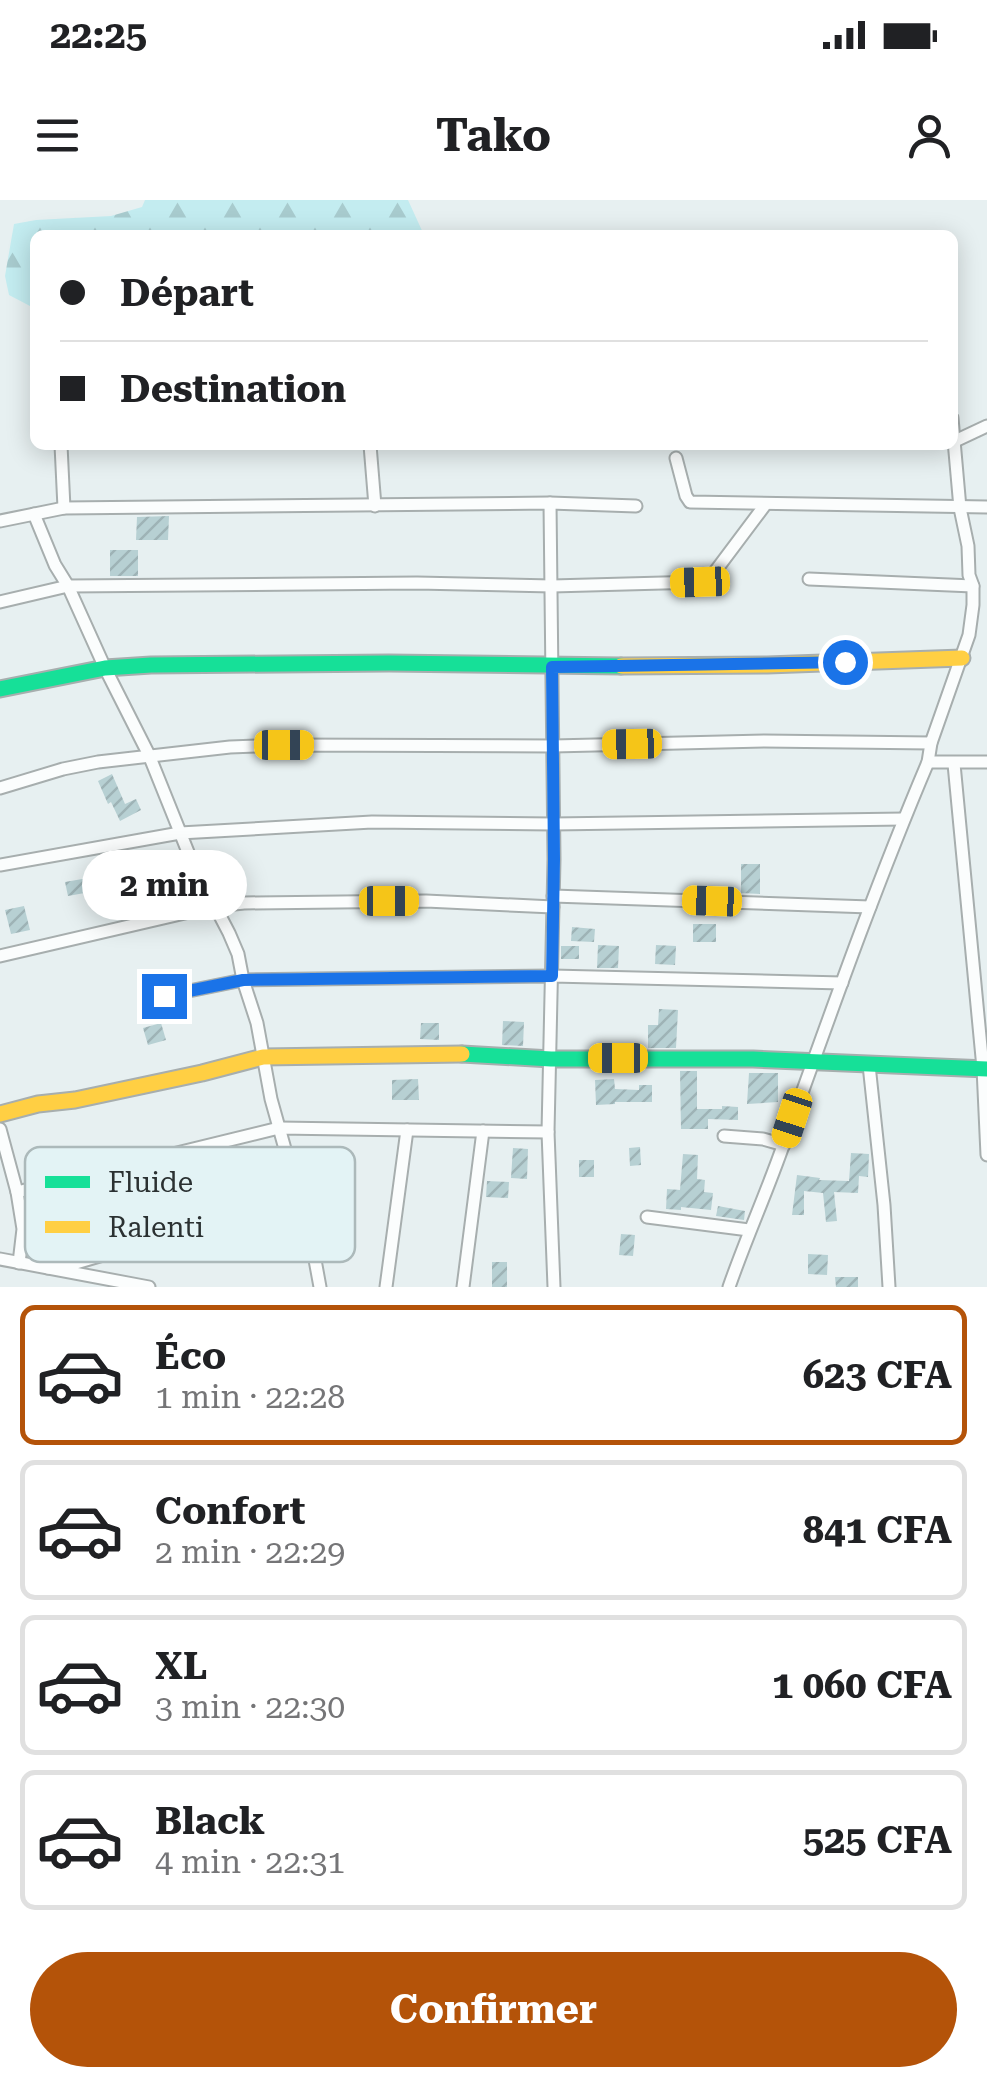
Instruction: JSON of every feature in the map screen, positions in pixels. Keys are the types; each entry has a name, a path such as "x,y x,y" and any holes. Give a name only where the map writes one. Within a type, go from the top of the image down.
{"street":[{"path":"958,440 987,426"},
{"path":"61,450 64,508"},
{"path":"370,450 374,506"},
{"path":"729,1287 870,906 928,762 930,743 969,635 973,586 960,508 956,450"},
{"path":"676,458 690,502 987,508"},
{"path":"550,503 554,824 548,1132 554,1287"},
{"path":"0,521 64,508 550,503 636,506"},
{"path":"0,602 68,586 552,586 700,582 711,577 766,505"},
{"path":"34,514 238,954 283,1147"},
{"path":"809,580 973,586"},
{"path":"0,689 105,668 150,666 767,665 962,658"},
{"path":"0,788 62,769 230,746 930,743"},
{"path":"928,762 987,762"},
{"path":"954,764 985,1068 987,1155"},
{"path":"0,865 180,833 372,822 554,824 904,819"},
{"path":"0,956 215,906 277,902 870,906"},
{"path":"164,996 243,980 552,976 842,983"},
{"path":"0,1114 263,1057 428,1054 551,1059 753,1058 985,1068"},
{"path":"869,1065 889,1287"},
{"path":"201,1147 278,1128 548,1132"},
{"path":"0,1129 23,1229 19,1263"},
{"path":"386,1287 406,1130"},
{"path":"463,1287 483,1131"},
{"path":"724,1136 784,1144"},
{"path":"17,1192 25,1190"},
{"path":"647,1218 749,1230"},
{"path":"0,1259 93,1282 149,1287"},
{"path":"48,1268 80,1262"},
{"path":"315,1262 320,1287"}],"green space":[{"path":"145,200 408,200 422,230 30,230 30,306 9,295 5,276 14,224 111,216 142,207"}],"building":[{"path":"169,516 168,540 136,540 137,517"},
{"path":"110,550 138,550 138,576 110,576"},
{"path":"112,774 125,804 136,799 141,810 120,821 98,781"},
{"path":"153,850 161,868 140,876 133,859"},
{"path":"741,864 760,864 760,894 741,893"},
{"path":"88,878 90,892 68,896 65,882"},
{"path":"24,906 30,930 11,934 5,910"},
{"path":"693,924 716,924 716,942 693,942"},
{"path":"572,927 595,929 594,942 571,941"},
{"path":"598,945 619,946 618,968 597,968"},
{"path":"656,945 676,946 675,965 655,964"},
{"path":"561,946 579,946 579,959 561,959"},
{"path":"659,1009 678,1010 676,1048 648,1048 648,1025 658,1025"},
{"path":"503,1021 524,1022 523,1046 502,1045"},
{"path":"161,1023 166,1040 148,1045 143,1028"},
{"path":"421,1023 439,1023 439,1040 420,1039"},
{"path":"680,1071 697,1071 697,1109 738,1107 738,1120 708,1119 708,1129 681,1129"},
{"path":"749,1073 778,1073 778,1102 747,1104"},
{"path":"418,1079 419,1100 392,1100 392,1080"},
{"path":"614,1079 615,1089 639,1090 639,1085 652,1085 652,1102 596,1105 595,1080"},
{"path":"640,1147 641,1165 630,1166 629,1148"},
{"path":"513,1148 528,1149 527,1179 511,1178"},
{"path":"851,1153 869,1154 868,1177 859,1176 858,1193 834,1192 837,1221 826,1222 823,1193 804,1191 804,1215 792,1215 797,1175 849,1181"},
{"path":"683,1154 698,1155 697,1179 705,1180 704,1192 713,1193 711,1210 666,1209 667,1189 680,1190"},
{"path":"579,1160 594,1160 594,1177 579,1177"},
{"path":"487,1181 509,1182 508,1198 486,1197"},
{"path":"718,1206 745,1211 744,1220 716,1216"},
{"path":"621,1234 635,1235 633,1256 619,1255"},
{"path":"808,1254 828,1255 827,1275 808,1274"},
{"path":"492,1262 507,1262 507,1287 492,1287"},
{"path":"835,1277 858,1277 858,1287 836,1287"}],"traffic: fast":[{"path":"0,689 105,668 151,665 621,666"},
{"path":"462,1054 551,1059 753,1059 987,1069"}],"traffic: slow":[{"path":"621,666 962,658"},
{"path":"0,1114 263,1057 462,1054"}],"route":[{"path":"164,996 243,980 552,976 552,667 845,662"}]}
